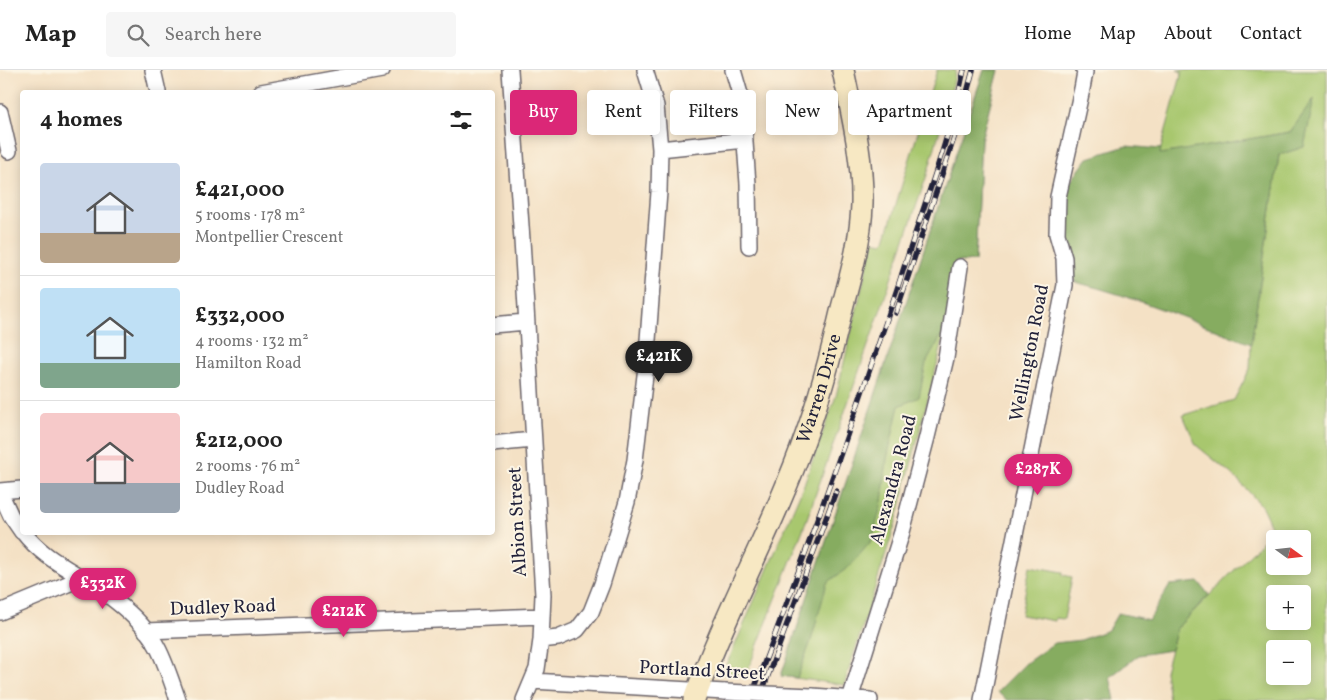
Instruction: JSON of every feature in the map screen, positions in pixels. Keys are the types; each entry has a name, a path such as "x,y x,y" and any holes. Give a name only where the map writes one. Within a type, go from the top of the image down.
{"street":[{"path":"153,70 158,90"},
{"path":"272,90 382,70"},
{"name":"Albion Street","path":"510,70 543,595 541,640 537,669 524,700"},
{"path":"541,640 558,638 577,630 591,612 602,584 627,502 635,460 646,367 660,149 656,106 645,70"},
{"path":"733,70 742,101 748,184 749,246"},
{"name":"Warren Drive","path":"696,695 806,437 829,363 852,271 862,206 861,176 858,144 843,70"},
{"name":"Wellington Road","path":"982,700 1065,285 1064,258 1057,234 1058,197 1086,71"},
{"path":"0,112 11,150"},
{"path":"660,149 745,140"},
{"name":"Alexandra Road","path":"843,699 902,532 946,358 960,267"},
{"path":"495,325 526,322"},
{"path":"495,444 533,440"},
{"path":"20,489 0,492 11,516 20,528"},
{"path":"25,535 32,544 106,593 135,618 156,644 178,700"},
{"path":"0,612 82,578"},
{"name":"Dudley Road","path":"146,631 542,616"},
{"name":"Portland Street","path":"532,682 696,695 724,692 870,700"}],"green space":[{"path":"937,70 956,70 951,90 931,90"},
{"path":"984,70 999,70 981,140 975,261 956,262 947,326 896,522 844,685 781,676 962,135 971,135 971,109"},
{"path":"984,70 999,70 981,140 975,261 956,262 947,326 926,363 919,397 899,406 887,459 882,502 872,540 850,566 827,583 811,641 797,678 781,676 962,135 971,135 971,109"},
{"path":"1177,70 1327,70 1327,700 1169,700 1165,671 1177,628 1266,538 1266,575 1311,575 1311,530 1273,530 1262,506 1235,477 1196,445 1183,415 1234,400 1250,369 1251,344 1279,155 1314,100 1290,132 1159,155 1182,72"},
{"path":"1314,99 1304,147 1279,155 1251,344 1142,302 1075,282 1066,241 1063,211 1070,182 1088,158 1126,146 1161,149 1160,154 1290,132"},
{"path":"917,135 938,135 927,175 804,527 746,675 723,673 803,487 836,396 873,241 883,243"},
{"path":"1030,566 1063,572 1063,575 1072,577 1064,619 1055,618 1055,621 1021,615"},
{"path":"1199,582 1209,595 1177,628 1171,650 1139,655 1110,677 1115,700 1007,700 997,692 1026,663 1054,643 1081,640 1108,630 1118,613 1149,620 1170,585"}],"railway":[{"path":"750,700 809,543 882,333 943,149 964,70"},
{"path":"896,313 959,123 973,70"},
{"path":"759,700 836,491"}]}
